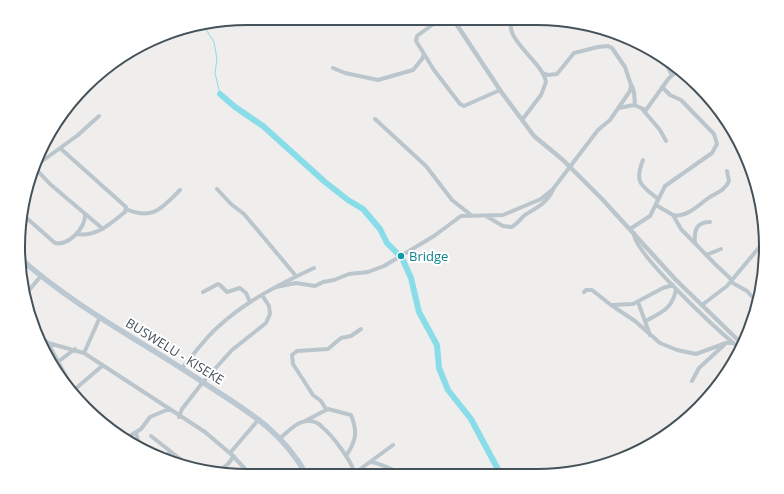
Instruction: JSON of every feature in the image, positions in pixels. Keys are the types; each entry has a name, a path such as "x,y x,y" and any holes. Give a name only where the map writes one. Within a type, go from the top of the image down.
{"main road":[{"name":"BUSWELU - KISEKE","path":"25,262 41,276 100,317 182,368 259,419 280,438 302,469"}],"street":[{"path":"432,25 417,36 416,41 434,70 461,105 466,106 500,90"},
{"path":"457,25 500,90 534,136 570,167 634,233 655,258 738,340"},
{"path":"510,25 516,41 543,73 546,86 522,120"},
{"path":"543,73 548,75 557,74 574,54 598,47 608,46 621,60 634,92 635,105"},
{"path":"333,68 345,73 378,80 413,70 424,54"},
{"path":"668,68 672,75"},
{"path":"642,110 648,108 662,87 675,73"},
{"path":"482,215 503,226 511,228 524,216 540,206 549,197 553,189 598,130 619,108 630,91 631,85"},
{"path":"630,229 650,216 665,186 712,153 717,144 714,134 681,100 670,95 662,87"},
{"path":"619,108 635,105 642,110 660,130 666,141"},
{"path":"43,161 100,116"},
{"path":"375,119 426,166 452,200 472,215"},
{"path":"60,148 124,204 126,209 141,215 156,212 164,207 180,190"},
{"path":"643,160 638,174 639,181 645,190 658,199"},
{"path":"656,205 673,215 682,215 698,207 707,198 721,191 729,181 727,171"},
{"path":"39,172 50,184 103,230"},
{"path":"217,189 231,204 244,214 296,276"},
{"path":"276,286 296,283 317,286 323,282 334,280 349,274 375,270 406,254 461,216 499,215 508,213 541,199 553,189"},
{"path":"76,234 88,234 103,230 126,209"},
{"path":"27,218 55,243 63,243 76,234 83,225 85,215"},
{"path":"673,215 677,224 706,256 732,281 747,291 753,297"},
{"path":"695,243 694,233 697,227 705,222 710,222"},
{"path":"634,233 634,238 651,263 699,313 736,345"},
{"path":"702,305 723,290 732,281 759,248"},
{"path":"706,256 721,249"},
{"path":"182,368 217,327 250,302 276,286 314,268"},
{"path":"29,290 41,276"},
{"path":"203,292 218,284 220,284 227,292 240,288 246,294 250,302"},
{"path":"611,305 627,306 638,302 663,288 673,285"},
{"path":"646,321 671,305 675,298 676,289"},
{"path":"584,292 586,290 592,290 667,346 692,354 726,343 733,343"},
{"path":"179,416 182,409 203,382 232,350 266,323 270,314 269,306 262,295"},
{"path":"638,302 651,335"},
{"path":"84,353 100,317"},
{"path":"326,409 321,401 314,395 293,364 292,355 297,351 328,349 341,338 351,336 355,331 360,329"},
{"path":"692,381 699,368 729,339"},
{"path":"48,344 75,349 84,353 169,410 205,432 232,455 245,469"},
{"path":"59,361 75,349"},
{"path":"51,350 59,361 67,377"},
{"path":"76,388 102,366"},
{"path":"280,438 297,425 326,409 335,409 350,414 352,417 355,441 346,456"},
{"path":"131,436 136,433 150,417 169,410"},
{"path":"221,467 259,419"},
{"path":"304,422 317,423 322,427 346,456 354,469"},
{"path":"136,433 138,440"},
{"path":"151,436 178,458"},
{"path":"361,469 393,445"},
{"path":"370,462 385,465 389,469"}],"waterway":[{"path":"205,29 214,42 217,59 215,73 220,94"},
{"path":"220,94 235,107 263,126 325,182 348,200 363,209 380,229 387,243 402,258 411,278 419,312 437,345 439,368 448,390 471,419 498,469"}],"place":[{"name":"Bridge","path":"401,256"}]}
